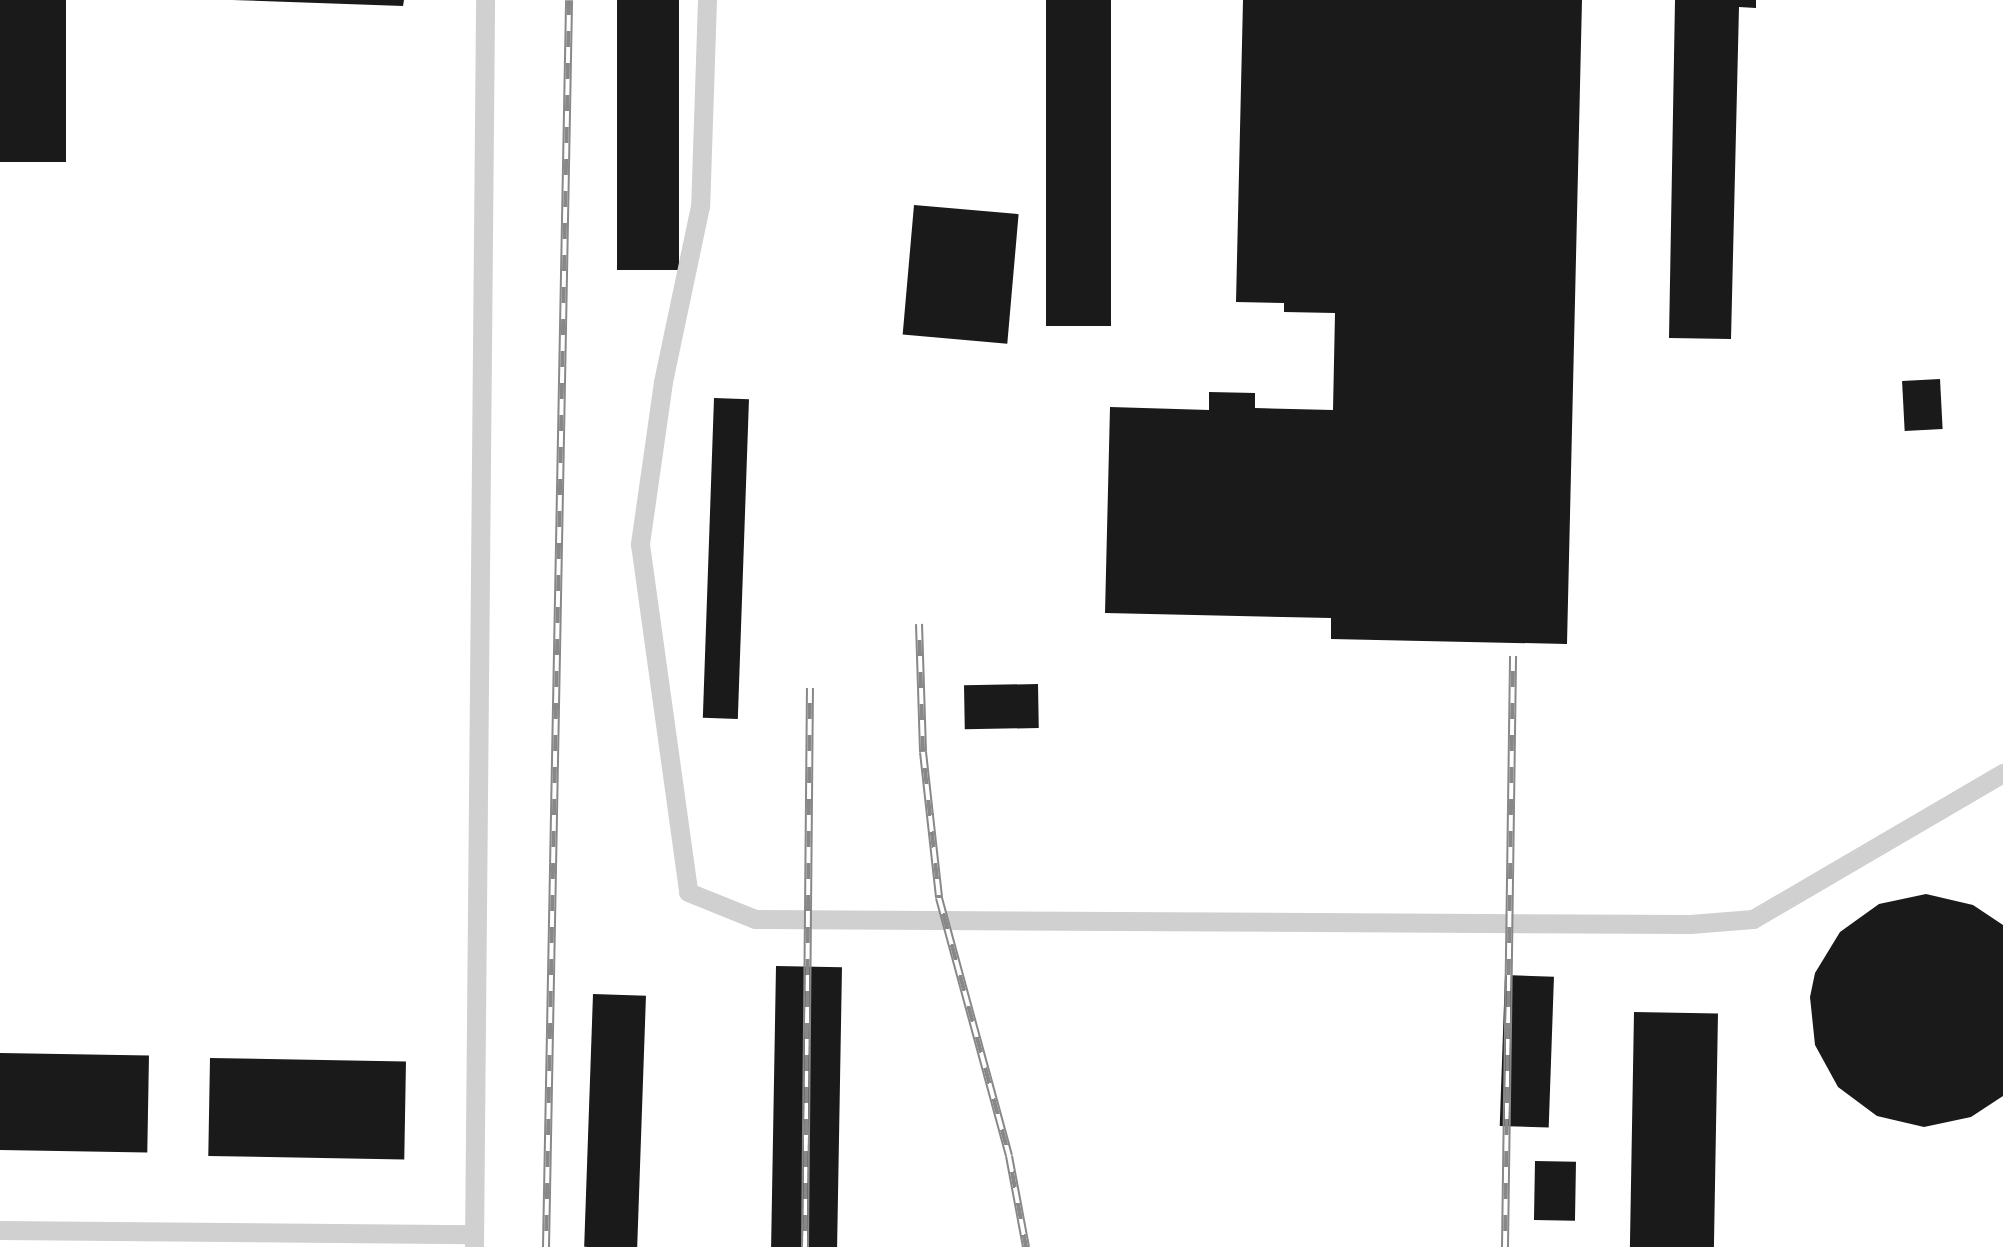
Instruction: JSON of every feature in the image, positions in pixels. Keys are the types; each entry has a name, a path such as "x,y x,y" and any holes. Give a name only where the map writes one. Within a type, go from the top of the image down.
{"lane":[{"path":"0,1230 474,1240 485,0"},
{"path":"707,0 700,206 663,382 640,544 688,892 755,919 1690,924 1753,919 2003,773"}],"building":[{"path":"0,0 66,0 66,162 0,162"},
{"path":"232,0 404,0 403,6"},
{"path":"617,0 679,0 679,270 617,270"},
{"path":"1046,0 1111,0 1111,326 1046,326"},
{"path":"1243,0 1582,0 1567,644 1331,639 1331,618 1105,613 1110,407 1209,410 1209,392 1255,393 1255,408 1333,410 1335,313 1284,312 1284,303 1236,302"},
{"path":"1675,0 1756,0 1756,8 1739,7 1731,339 1669,338"},
{"path":"914,205 1019,214 1007,344 903,335"},
{"path":"1940,379 1943,429 1905,431 1902,381"},
{"path":"714,398 749,399 738,719 703,718"},
{"path":"1038,684 1039,728 965,729 964,685"},
{"path":"1926,894 1973,905 2003,925 2003,1096 1971,1117 1924,1127 1877,1116 1838,1087 1815,1045 1810,997 1815,973 1840,932 1879,904"},
{"path":"776,966 842,967 837,1247 771,1247"},
{"path":"1505,975 1554,977 1549,1128 1500,1126"},
{"path":"593,994 646,996 637,1247 584,1247"},
{"path":"1634,1012 1718,1013 1714,1247 1630,1247"},
{"path":"0,1053 149,1056 147,1153 0,1150"},
{"path":"210,1058 406,1061 404,1159 208,1156"},
{"path":"1535,1161 1576,1162 1575,1221 1534,1220"}],"railway":[{"path":"546,1247 569,0"},
{"path":"919,624 923,752 939,898 1009,1156 1026,1247"},
{"path":"1505,1247 1513,656"},
{"path":"805,1247 810,688"}]}
